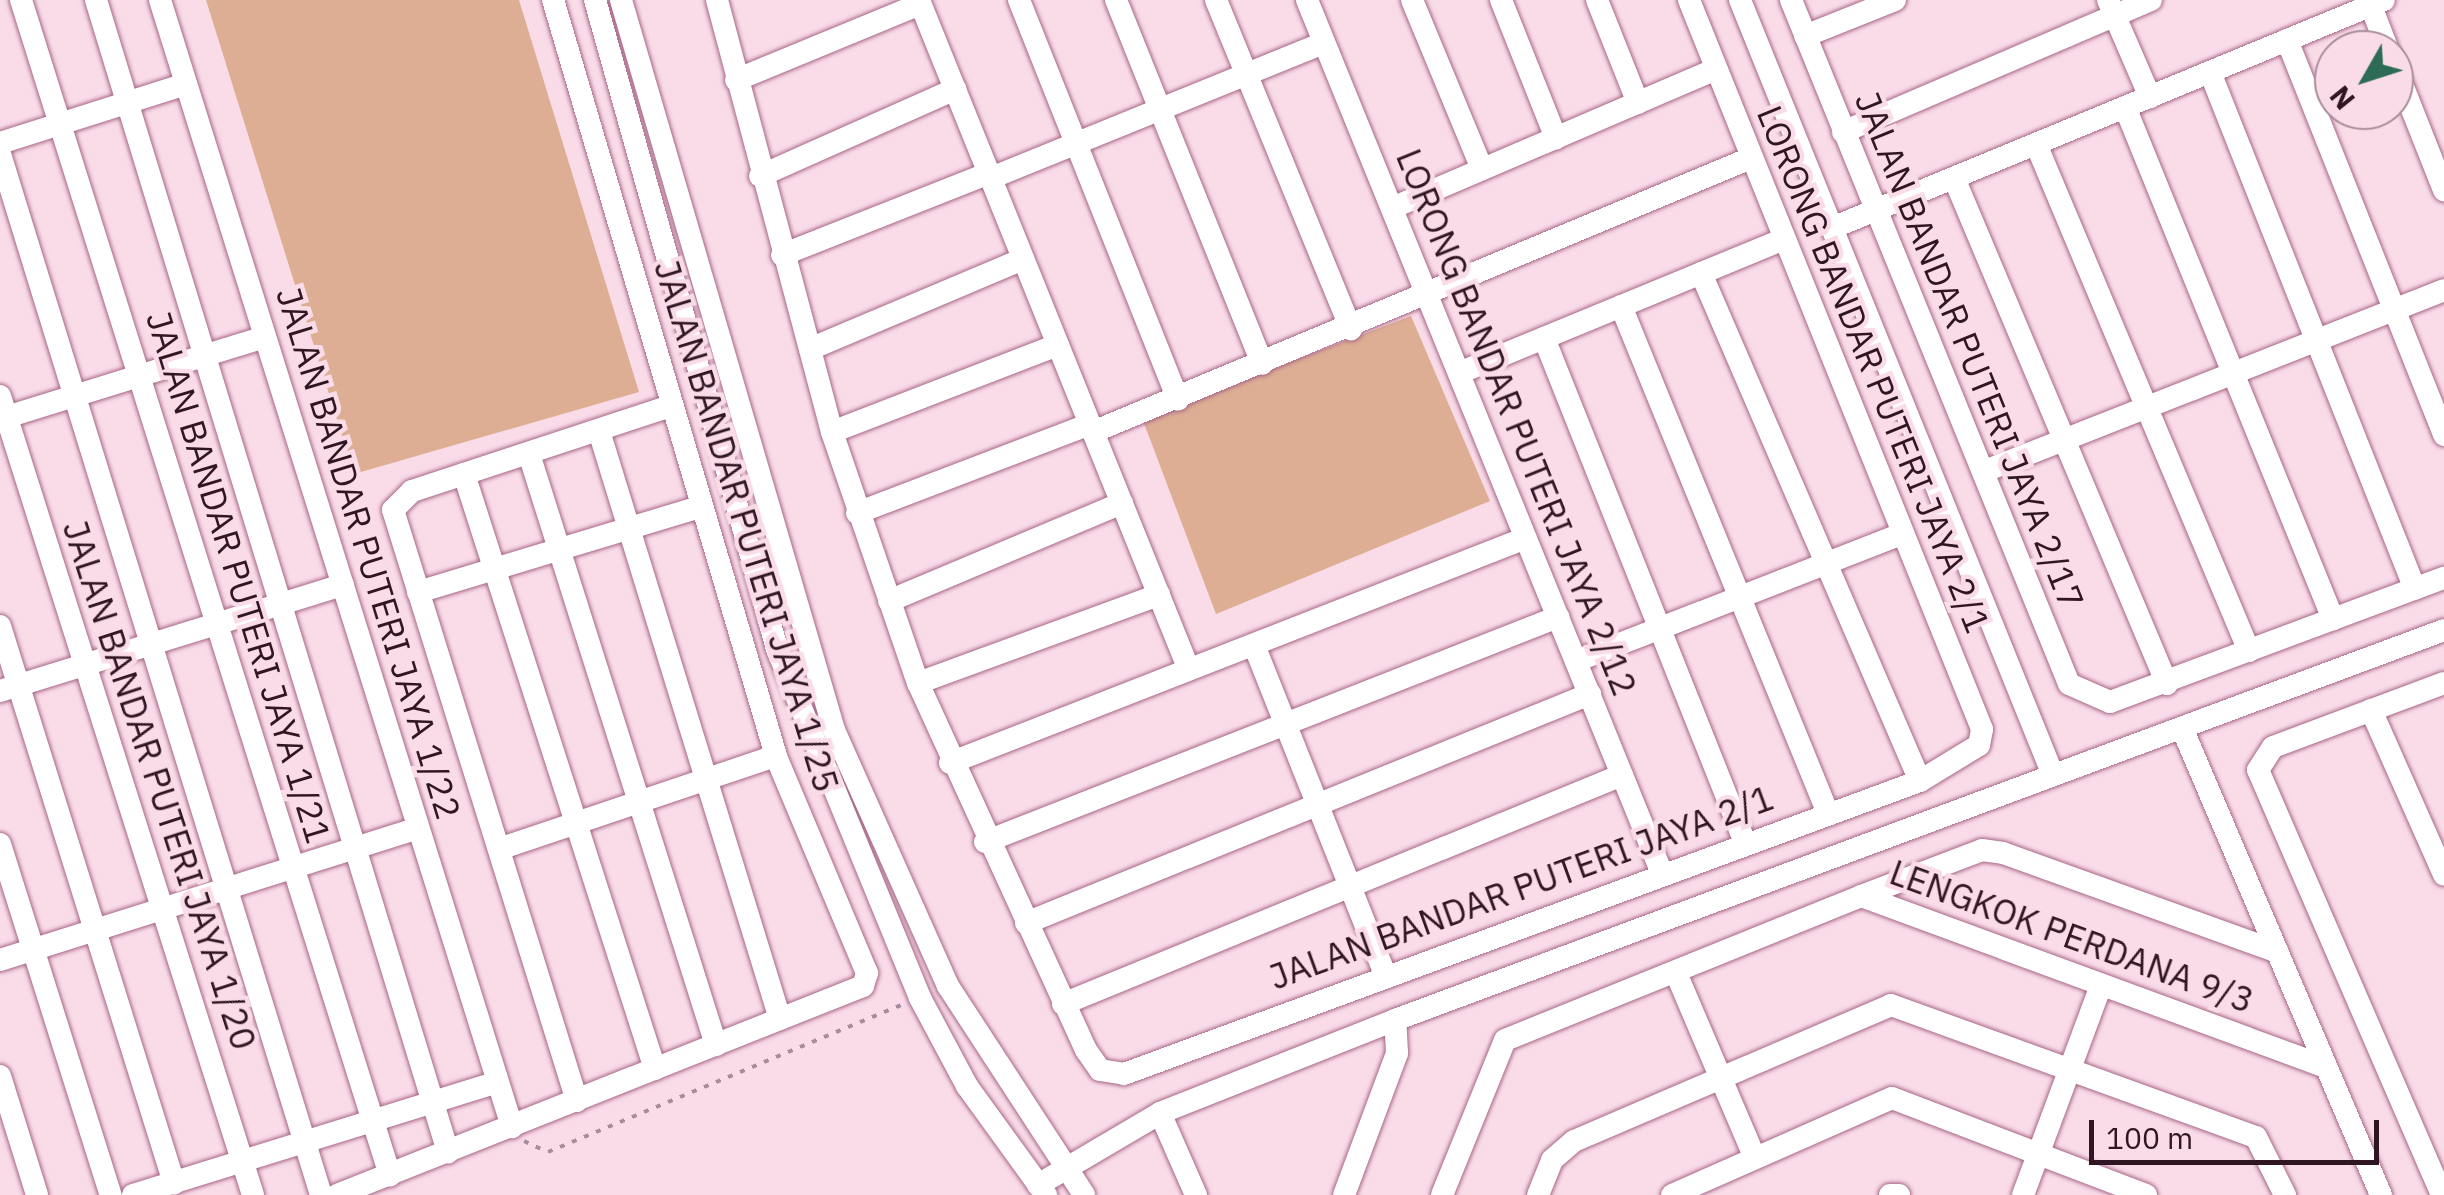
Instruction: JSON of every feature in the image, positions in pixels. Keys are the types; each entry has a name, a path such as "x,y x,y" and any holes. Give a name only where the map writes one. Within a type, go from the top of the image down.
{"street":[{"name":"JALAN BANDAR PUTERI JAYA 1/21","path":"21,0 390,1174"},
{"path":"96,0 448,1152"},
{"name":"JALAN BANDAR PUTERI JAYA 1/22","path":"160,0 512,1127"},
{"name":"JALAN BANDAR PUTERI JAYA 1/25","path":"552,0 668,407 776,756 867,973 862,986 780,1019"},
{"path":"594,0 777,649 920,998 968,1086 1042,1190 1063,1168 1160,1113 1395,1020 2444,630"},
{"path":"622,0 834,730 948,986 1084,1195"},
{"path":"1018,0 1178,398"},
{"path":"1116,0 1262,364"},
{"path":"1216,0 1351,329"},
{"name":"LORONG BANDAR PUTERI JAYA 2/12","path":"1307,0 1662,870"},
{"path":"1412,0 1482,169"},
{"path":"1500,0 1556,138"},
{"path":"1596,0 1638,103"},
{"name":"LORONG BANDAR PUTERI JAYA 2/1","path":"1689,0 1982,729 1965,759"},
{"path":"1740,0 2052,776"},
{"name":"JALAN BANDAR PUTERI JAYA 2/17","path":"1790,0 2064,675 2083,696 2110,702 2167,684"},
{"path":"1805,36 1895,0"},
{"path":"1843,132 2111,8 2152,0"},
{"path":"720,1 760,176 857,514 950,763 1063,1004 1622,775"},
{"path":"736,80 920,2 1189,670"},
{"path":"1832,228 2378,3 2384,30"},
{"path":"2111,8 2150,97"},
{"path":"2287,40 2444,434"},
{"path":"782,254 1076,144 1324,42"},
{"path":"1392,208 1716,70"},
{"path":"2210,72 2415,589"},
{"path":"0,142 186,84"},
{"path":"760,176 954,89"},
{"path":"2125,107 2333,619"},
{"path":"2414,114 2444,190"},
{"path":"596,156 660,141"},
{"path":"2036,144 2249,651"},
{"path":"0,154 321,1195"},
{"path":"857,514 1178,398 1428,298 1752,158"},
{"path":"1954,178 2167,684 2444,578"},
{"path":"1459,373 1784,239"},
{"path":"810,348 1023,259"},
{"path":"1702,273 1920,781"},
{"path":"1984,472 2444,290"},
{"path":"1621,306 1827,811"},
{"path":"2,411 74,396 265,337"},
{"path":"1544,338 1744,840"},
{"path":"832,432 1058,345"},
{"path":"577,1100 393,510 399,499 464,474 668,407"},
{"name":"JALAN BANDAR PUTERI JAYA 1/20","path":"2,411 253,1195"},
{"path":"337,1195 780,1019 599,431"},
{"path":"530,454 716,1045"},
{"path":"464,474 655,1069"},
{"path":"888,601 1122,503"},
{"path":"418,592 698,507"},
{"path":"1576,660 1902,534"},
{"path":"950,763 1526,538"},
{"path":"9,688 342,585"},
{"path":"918,683 1159,595"},
{"path":"985,842 1558,617"},
{"path":"0,626 9,688 95,930 174,1182"},
{"path":"1254,645 1385,974"},
{"path":"2442,1195 2258,770 2262,755 2444,683"},
{"path":"1026,923 1590,694"},
{"path":"2371,710 2444,875"},
{"path":"2182,728 2380,1195"},
{"path":"498,849 776,756"},
{"name":"JALAN BANDAR PUTERI JAYA 2/1","path":"1063,1004 1100,1070 1124,1074 1662,870 1920,781 1965,759"},
{"path":"0,960 418,828"},
{"path":"0,844 111,1195"},
{"path":"1861,896 1992,851 2278,952"},
{"name":"LENGKOK PERDANA 9/3","path":"1442,1195 1505,1040 1861,896 2326,1066"},
{"path":"1676,973 1754,1156"},
{"path":"2023,1195 2101,986"},
{"path":"1538,1195 1562,1148 1720,1075 1891,1005 2256,1137 2284,1195"},
{"path":"1344,1195 1397,1054 1395,1020"},
{"path":"0,1076 37,1195"},
{"path":"134,1195 498,1082"},
{"path":"1672,1195 1892,1098 2146,1195"},
{"path":"1160,1113 1196,1195"},
{"path":"1890,1195 1899,1195"}],"path":[{"path":"548,1152 920,998"}],"shaded area":[{"path":"206,0 519,0 639,392 354,474"},
{"path":"1411,316 1490,501 1216,614 1142,418"}]}
